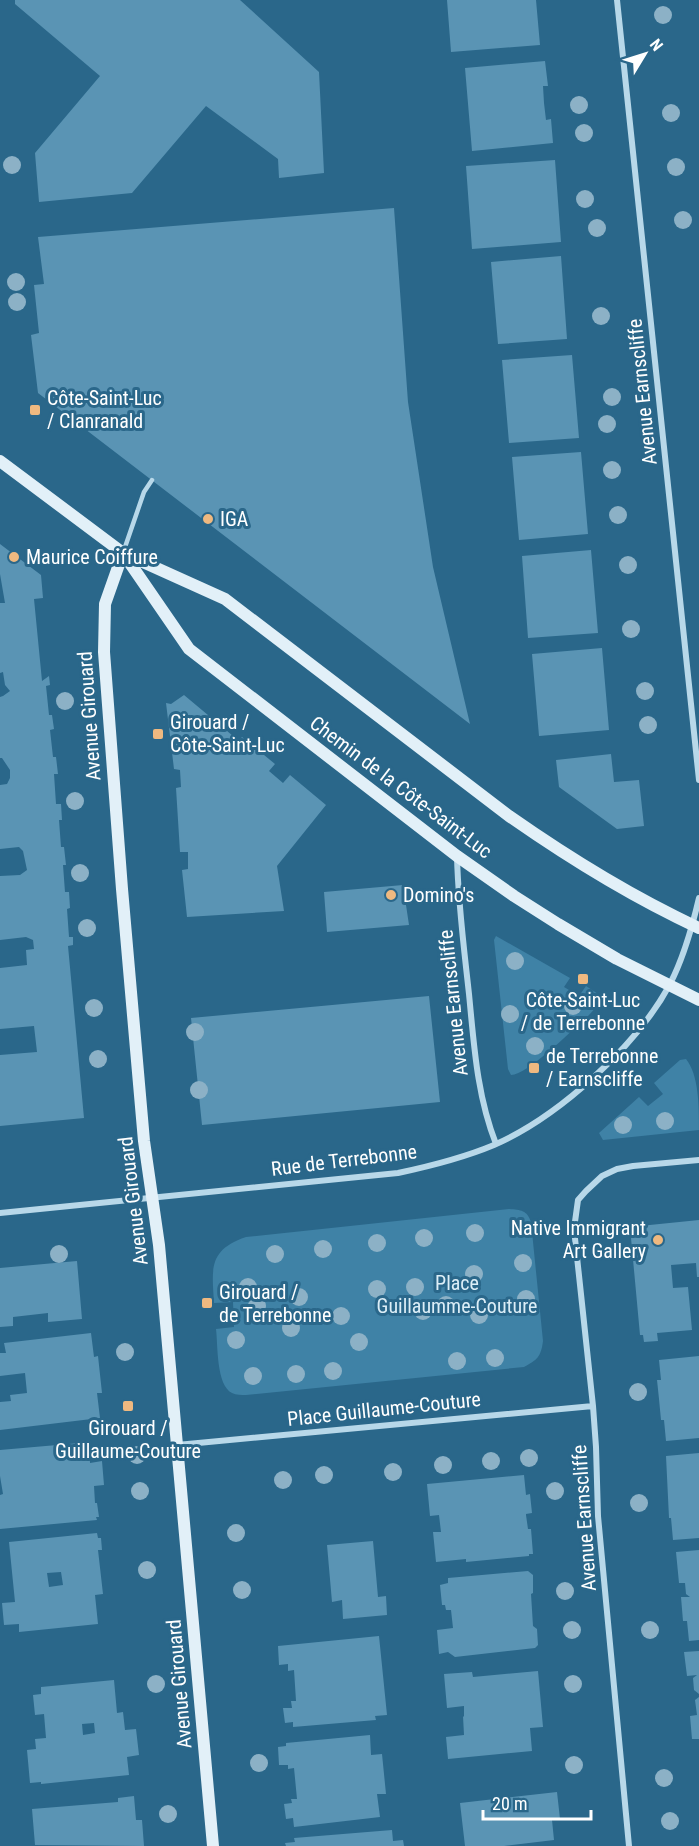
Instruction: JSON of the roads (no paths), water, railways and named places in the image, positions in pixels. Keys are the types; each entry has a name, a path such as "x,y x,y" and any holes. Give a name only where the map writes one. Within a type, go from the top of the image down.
{"main road":[{"name":"Chemin de la Côte-Saint-Luc","path":"0,461 123,554 225,599 509,816 598,874 696,927"},
{"name":"Chemin de la Côte-Saint-Luc","path":"123,554 189,649 457,856 558,924 617,959 699,1000"},
{"name":"Avenue Girouard","path":"123,554 105,604 104,652 144,1141 159,1245 213,1846"}],"street":[{"name":"Avenue Earnscliffe","path":"617,0 699,780"},
{"name":"Avenue Earnscliffe","path":"457,856 459,903 478,1085 496,1144"},
{"path":"696,927 699,898"},
{"name":"Rue de Terrebonne","path":"0,1213 398,1173 449,1161 496,1144 536,1121 571,1095 597,1073 644,1024 669,986 696,927"},
{"name":"Avenue Earnscliffe","path":"629,1846 598,1515 593,1406 574,1229 578,1200 602,1176 617,1169 699,1161"},
{"name":"Place Guillaume-Couture","path":"177,1445 593,1406"}],"lane":[{"path":"123,554 144,492 152,480"}],"place":[{"name":"Côte-Saint-Luc / Clanranald","path":"35,410"},
{"name":"IGA","path":"208,519"},
{"name":"Maurice Coiffure","path":"14,557"},
{"name":"Girouard / Côte-Saint-Luc","path":"158,734"},
{"name":"Domino's","path":"391,895"},
{"name":"Côte-Saint-Luc / de Terrebonne","path":"583,979"},
{"name":"de Terrebonne / Earnscliffe","path":"534,1068"},
{"name":"Native Immigrant Art Gallery","path":"658,1240"},
{"name":"Girouard / de Terrebonne","path":"207,1303"},
{"name":"Girouard / Guillaume-Couture","path":"128,1406"}],"park label":[{"name":"Place Guillaumme-Couture","path":"457,1294"}]}
